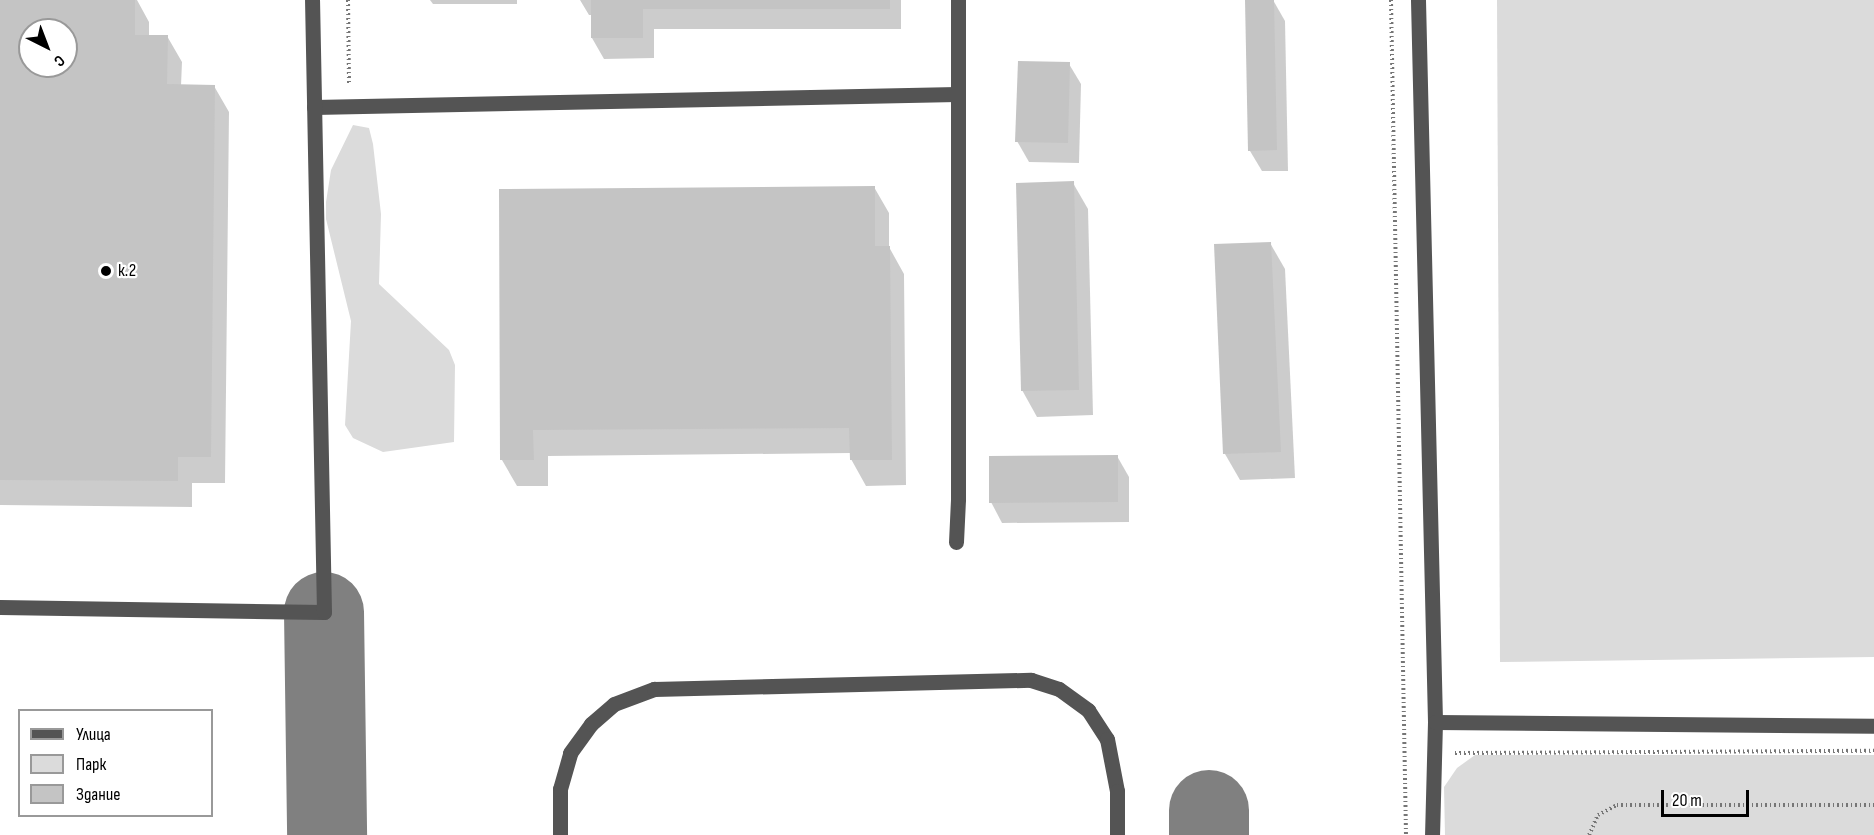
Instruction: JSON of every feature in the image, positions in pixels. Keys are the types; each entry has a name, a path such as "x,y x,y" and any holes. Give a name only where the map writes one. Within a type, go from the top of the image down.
{"street":[{"path":"0,607 324,612 312,0"},
{"path":"956,542 958,499 957,0"},
{"path":"1418,0 1435,722 1432,835"},
{"path":"314,107 957,94"},
{"path":"560,835 560,789 570,753 591,724 614,704 654,689 1031,680 1059,689 1088,710 1107,738 1117,791 1117,835"},
{"path":"1435,722 1874,726"}],"path":[{"path":"348,0 349,107"},
{"path":"1391,0 1406,835"},
{"path":"1433,753 1874,752"},
{"path":"1589,835 1598,815 1617,805 1874,805"}],"green space":[{"path":"1497,0 1874,0 1874,657 1500,662"},
{"path":"353,125 369,128 373,144 381,214 379,284 449,350 455,365 454,442 383,452 353,438 345,425 351,321 326,219 326,202 331,170"},
{"path":"1475,755 1874,755 1874,835 1445,835 1444,787 1457,768"}],"building":[{"name":"к.2","path":"0,0 135,0 135,35 168,35 167,84 215,85 211,457 178,457 178,481 0,480"},
{"path":"591,0 890,0 890,9 643,9 643,38 591,38"},
{"path":"1245,0 1274,0 1277,150 1248,151"},
{"path":"1018,61 1070,62 1068,143 1015,142"},
{"path":"1074,181 1079,390 1021,391 1016,183"},
{"path":"875,186 875,246 890,246 892,460 850,460 849,428 533,430 534,460 500,460 499,189"},
{"path":"1271,242 1281,452 1223,454 1214,244"},
{"path":"1118,455 1118,502 989,503 989,456"}],"taxiway":[{"path":"324,612 327,835"},
{"path":"1209,810 1209,835"}],"place":[{"name":"к.2","path":"106,271"}]}
